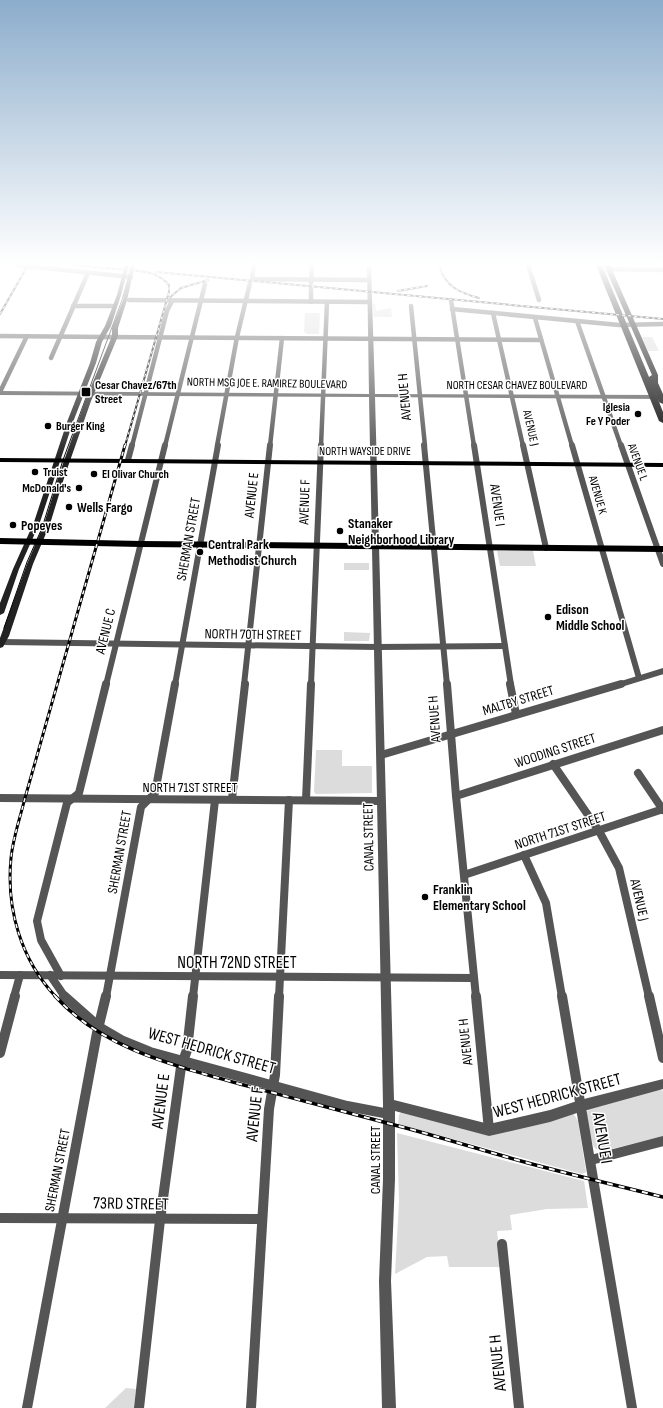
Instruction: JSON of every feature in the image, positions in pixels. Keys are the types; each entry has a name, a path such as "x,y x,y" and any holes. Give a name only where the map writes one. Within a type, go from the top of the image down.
{"main road":[{"path":"0,613 16,570 30,541 70,422 105,331"},
{"path":"1,643 40,542 91,392 115,336 115,331"},
{"path":"622,331 642,378 660,398"},
{"path":"630,331 658,388"},
{"path":"636,331 655,375 663,421"},
{"path":"636,345 649,384"},
{"name":"NORTH WAYSIDE DRIVE","path":"0,460 663,465"},
{"path":"0,540 141,544 660,549"}],"street":[{"path":"52,358 62,331"},
{"path":"128,460 163,331"},
{"name":"AVENUE C","path":"61,976 41,940 37,921 67,803 79,793 193,331"},
{"name":"SHERMAN STREET","path":"27,1408 61,1219 110,977 141,807 155,793 239,331"},
{"name":"AVENUE F","path":"306,800 325,331"},
{"name":"CANAL STREET","path":"370,331 389,1109 389,1179 386,1281 389,1408"},
{"name":"AVENUE H","path":"413,331 444,647 450,734 473,978 489,1130"},
{"name":"AVENUE I","path":"456,331 516,714"},
{"name":"AVENUE J","path":"496,331 546,548"},
{"name":"AVENUE K","path":"538,331 639,678"},
{"name":"AVENUE L","path":"580,331 603,397 660,549 663,564"},
{"path":"0,336 541,340"},
{"path":"0,392 27,336"},
{"name":"AVENUE E","path":"232,799 282,338"},
{"name":"NORTH MSG JOE E. RAMIREZ BOULEVARD","path":"0,392 371,395"},
{"name":"NORTH CESAR CHAVEZ BOULEVARD","path":"371,395 660,398"},
{"name":"NORTH 70TH STREET","path":"1,643 378,647 505,646"},
{"name":"MALTBY STREET","path":"381,755 663,671"},
{"name":"WOODING STREET","path":"456,796 663,730"},
{"name":"AVENUE J","path":"553,764 599,832 619,868 663,1058"},
{"path":"638,773 663,809"},
{"name":"NORTH 71ST STREET","path":"0,798 381,801"},
{"name":"AVENUE E","path":"139,1408 160,1220 180,1067 187,1050 215,800"},
{"name":"AVENUE F","path":"251,1408 269,1109 273,1085 280,978 289,800"},
{"name":"NORTH 71ST STREET","path":"464,875 599,832 663,809"},
{"name":"AVENUE I","path":"524,855 546,903 632,1408"},
{"name":"NORTH 72ND STREET","path":"0,975 110,977 196,976 280,978 473,978"},
{"path":"0,1053 20,975"},
{"name":"WEST HEDRICK STREET","path":"50,975 62,995 99,1027 123,1041 150,1052 347,1106 389,1109 489,1130 550,1116 580,1106 663,1084"},
{"path":"590,1160 663,1140"},
{"name":"73RD STREET","path":"0,1218 160,1220 262,1219"},
{"name":"AVENUE H","path":"502,1244 519,1408"}],"shaded area":[{"path":"304,331 319,331 319,334 307,334"},
{"path":"642,337 652,337 659,351 648,351"},
{"path":"497,551 533,551 536,566 500,566"},
{"path":"344,563 369,563 369,570 344,570"},
{"path":"344,632 370,633 369,641 344,641"},
{"path":"316,750 342,750 342,766 372,766 372,793 316,794 314,792"},
{"path":"660,1089 663,1091 663,1136 604,1151 599,1151 593,1146 587,1115 589,1109"},
{"path":"402,1111 478,1130 573,1113 578,1121 586,1172 582,1174 398,1124 399,1115"},
{"path":"397,1133 584,1181 588,1208 547,1209 510,1215 512,1230 497,1231 501,1267 449,1267 447,1256 427,1257 395,1274 399,1201"},
{"path":"126,1388 136,1389 134,1408 105,1408"}],"tram line":[{"path":"4,628 27,562 42,528 63,460 111,331"}],"railway":[{"path":"125,446 158,331"},
{"path":"56,997 34,967 18,933 11,896 10,877 12,850 25,798 125,445"},
{"path":"56,997 74,1014 95,1029 140,1053 165,1062 528,1163 663,1197"}],"place":[{"name":"Cesar Chavez/67th Street","path":"86,392"},
{"name":"Iglesia Fe Y Poder","path":"638,414"},
{"name":"Burger King","path":"48,426"},
{"name":"Truist","path":"35,472"},
{"name":"El Olivar Church","path":"94,474"},
{"name":"McDonald's","path":"79,488"},
{"name":"Wells Fargo","path":"69,507"},
{"name":"Popeyes","path":"13,525"},
{"name":"Stanaker Neighborhood Library","path":"340,531"},
{"name":"Central Park Methodist Church","path":"200,552"},
{"name":"Edison Middle School","path":"548,617"},
{"name":"Franklin Elementary School","path":"425,897"}]}
